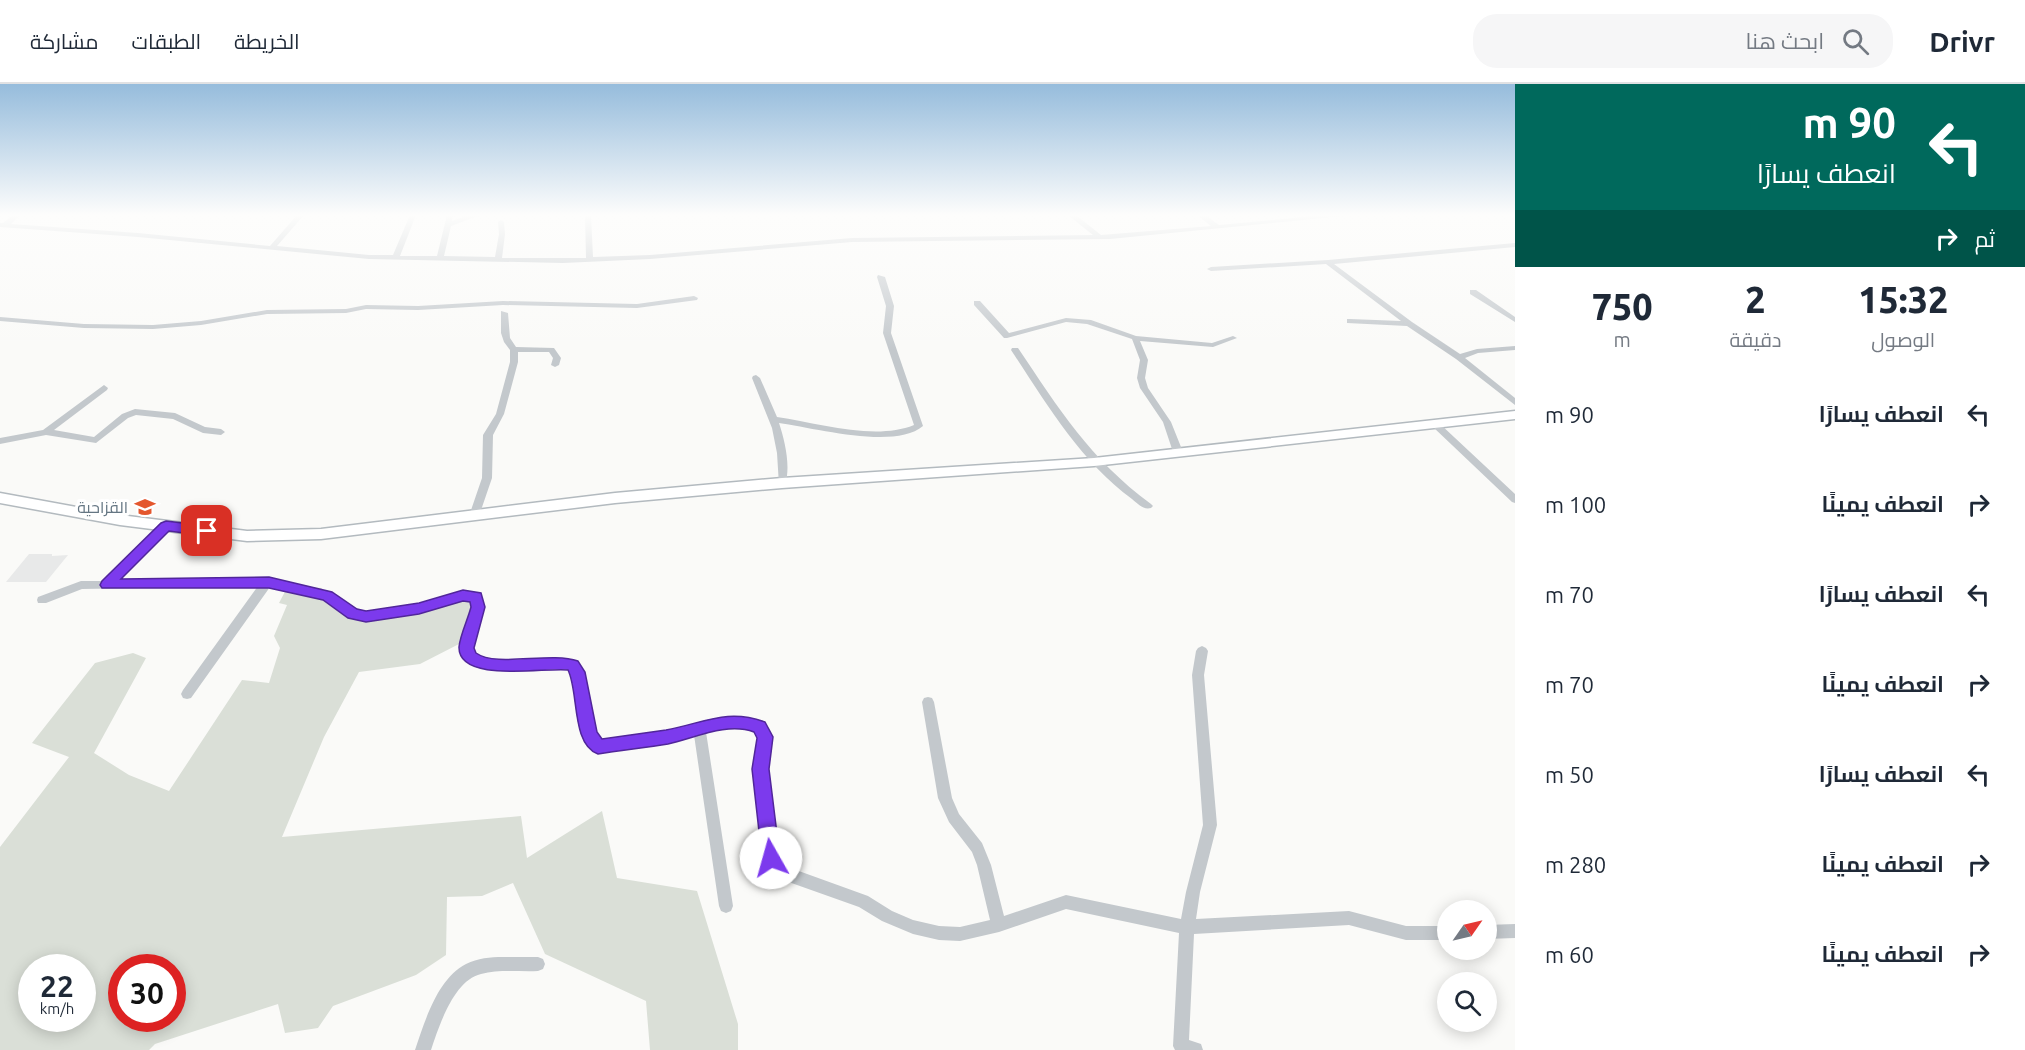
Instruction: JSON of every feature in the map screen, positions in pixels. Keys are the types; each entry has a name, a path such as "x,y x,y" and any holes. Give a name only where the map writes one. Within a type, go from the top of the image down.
{"street":[{"path":"1211,269 1349,260"},
{"path":"1328,262 1409,324 1459,357 1515,402"},
{"path":"776,420 859,433 902,431 919,426 887,333 890,306 881,277"},
{"path":"1473,292 1515,320"},
{"path":"0,319 102,326 163,326 259,313 346,311 366,307 418,308 503,303 624,306 659,305 694,298"},
{"path":"977,303 1007,336 1066,320 1088,322 1135,338 1213,345 1233,338"},
{"path":"474,516 487,478 487,441 500,414 514,362 514,349 506,339 504,314"},
{"path":"1350,321 1409,324"},
{"path":"1135,338 1144,360 1142,378 1144,388 1167,422 1178,452"},
{"path":"1459,357 1477,351 1515,348"},
{"path":"514,349 551,350 557,358 555,365"},
{"path":"1015,350 1056,412 1094,462 1118,484 1148,506"},
{"path":"756,378 776,420 783,462 782,483"},
{"path":"46,432 104,388"},
{"path":"0,441 46,432 96,440 131,412 175,416 203,430 221,432"},
{"path":"0,498 53,509 247,536 321,534 615,498 782,483 1094,462 1515,415"},
{"path":"1436,424 1515,500"},
{"path":"107,585 166,526"},
{"path":"187,694 267,582"},
{"path":"42,600 81,585 267,582 327,595 353,614 366,617 419,608 470,595 476,597 478,607 467,648 469,657 475,661 492,665 566,663 573,665 577,672 589,735 598,747 668,736 726,722 747,722 760,727 765,737 760,769 762,795 771,858 780,871 863,901 887,916 913,927 939,933 960,934 999,925 1066,902 1187,927 1350,918 1406,933 1437,933"},
{"path":"1195,1050 1181,1046 1187,927 1193,891 1210,825 1198,675 1202,651"},
{"path":"928,702 945,798 954,818 977,848 984,865 999,925"},
{"path":"699,727 726,906"},
{"path":"1497,932 1515,931"},
{"path":"423,1050 431,1026 454,984 468,971 480,966 538,964"}],"shaded area":[{"path":"29,554 68,555 46,582 6,582"},
{"path":"288,586 322,588 319,593 340,605 359,612 377,615 411,613 470,595 475,620 461,643 420,664 359,672 324,737 282,837 521,816 527,858 602,811 617,878 697,891 738,1024 738,1050 650,1050 646,1001 545,954 513,883 482,896 447,897 446,955 416,975 333,1006 318,1028 285,1033 278,1004 155,1044 149,1050 0,1050 0,847 69,757 32,743 95,663 133,653 146,658 94,753 129,775 169,791 242,680 269,683 280,648 274,636 287,605 279,603"}],"place":[{"name":"القزاحية","path":"145,507"}],"route":[{"path":"207,531 166,526 107,585 269,582 327,595 353,614 366,617 419,608 463,596 476,597 478,607 467,648 469,657 475,661 492,665 570,663 573,665 577,672 589,735 598,747 668,736 726,722 747,722 760,727 765,737 760,769 771,858"}]}
